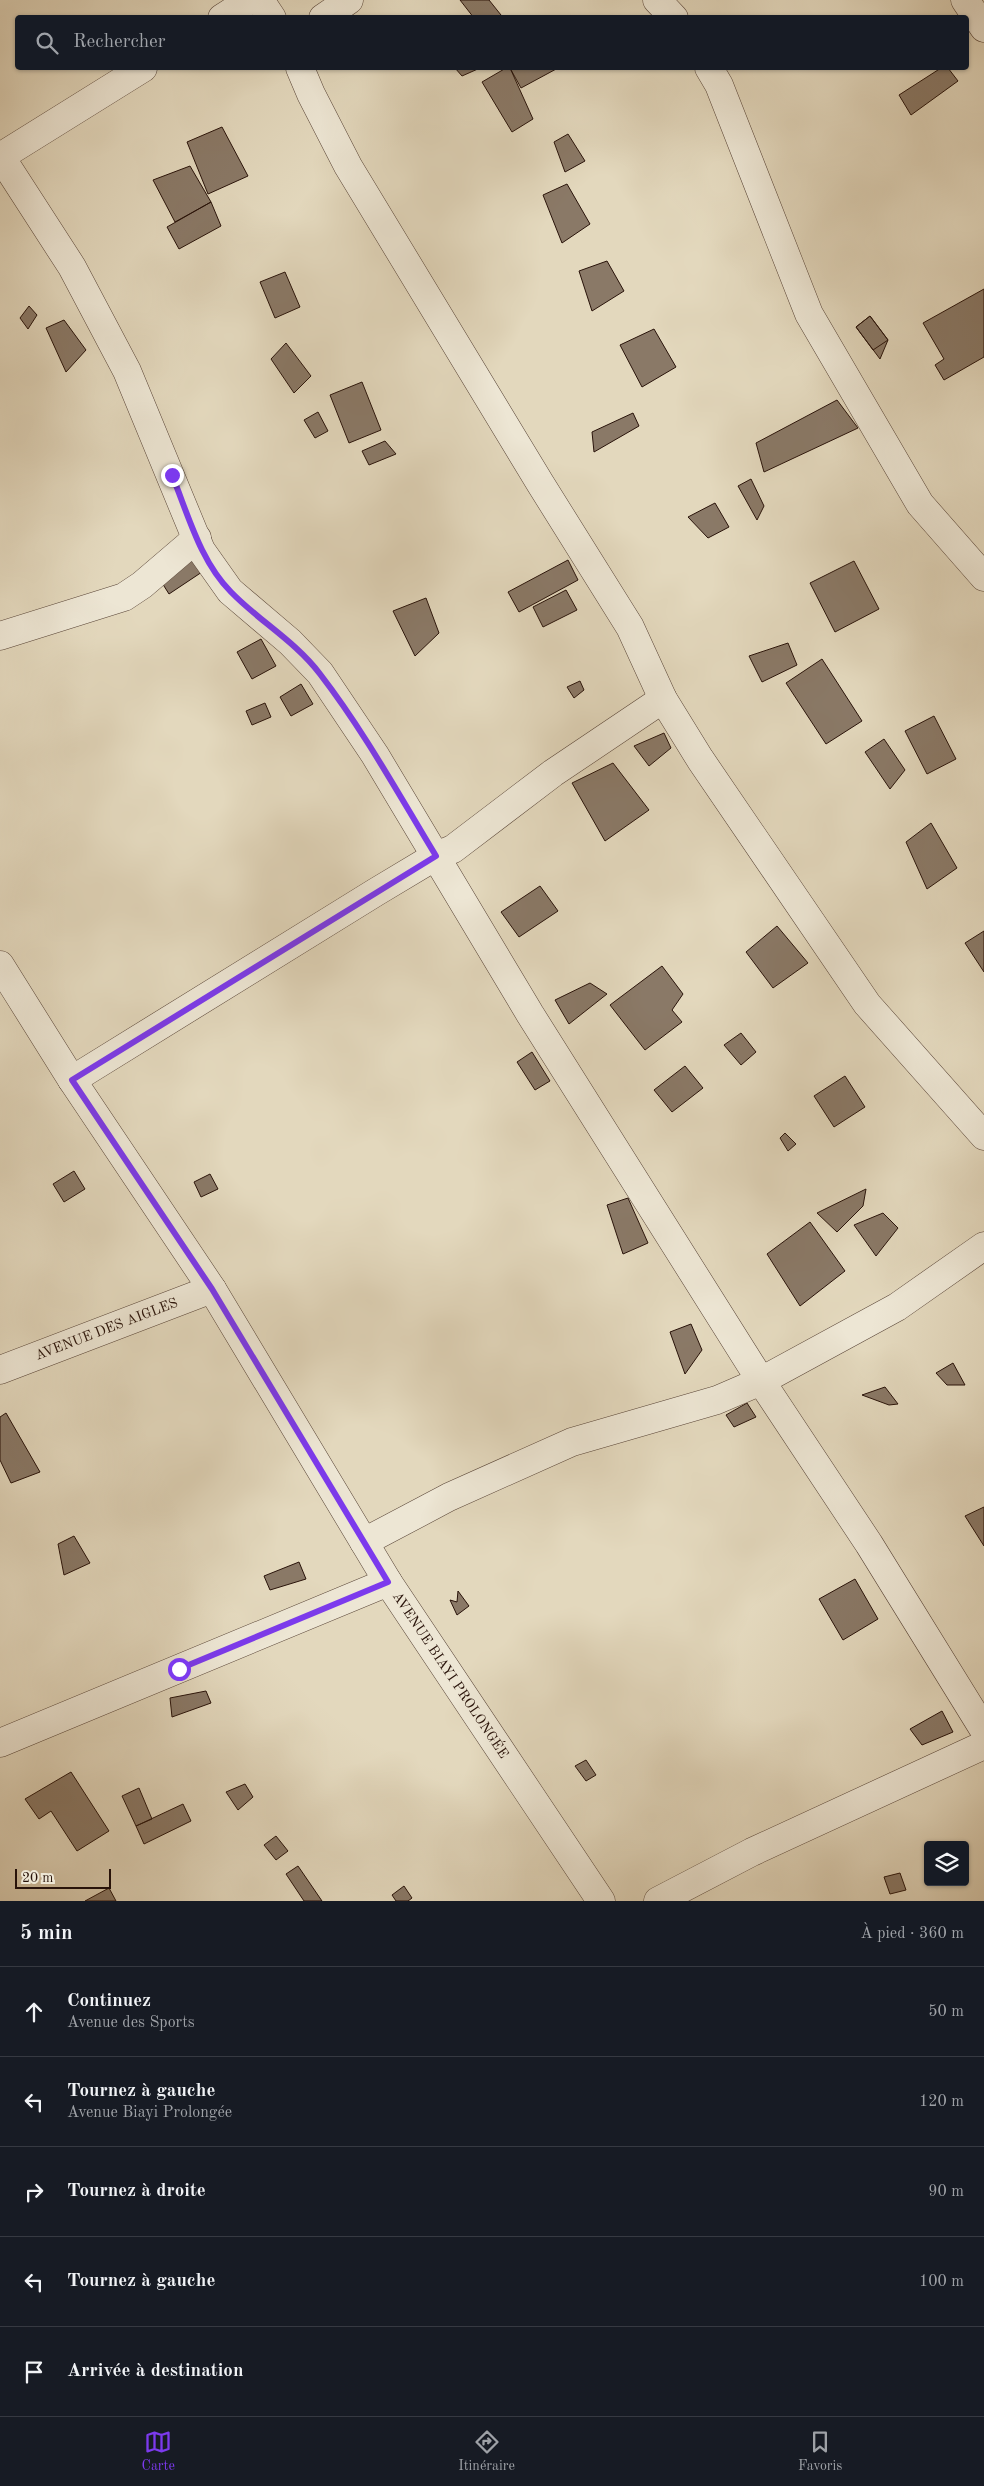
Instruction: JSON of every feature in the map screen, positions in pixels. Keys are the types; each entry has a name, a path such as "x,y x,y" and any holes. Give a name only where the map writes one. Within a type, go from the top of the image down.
{"street":[{"path":"227,15 250,0"},
{"path":"260,0 270,15"},
{"path":"327,15 349,0"},
{"path":"657,0 671,15"},
{"path":"965,0 984,28"},
{"path":"140,70 1,157 72,267 128,370 201,550 230,591 290,642 320,673 375,754 530,1014 761,1381 869,1544 984,1730"},
{"path":"301,70 348,166 540,483 630,627 663,699 700,759 867,1004 984,1136"},
{"path":"710,70 723,94 809,314 920,504 984,578"},
{"path":"0,636 124,597 142,585 197,538"},
{"path":"72,1080 436,856 453,849 553,773 663,699"},
{"name":"AVENUE BIAYI PROLONGÉE","path":"0,965 72,1080 212,1289 388,1582 593,1898"},
{"path":"364,1542 449,1497 572,1442 717,1400 761,1381 897,1307 984,1246"},
{"name":"AVENUE DES AIGLES","path":"0,1370 212,1289"},
{"path":"0,1743 388,1582"},
{"path":"658,1901 752,1852 984,1745"}],"building":[{"path":"460,0 489,0 501,15 472,15"},
{"path":"457,70 476,70 462,76"},
{"path":"503,70 511,70 533,119 512,132 482,82"},
{"path":"511,70 554,70 521,88"},
{"path":"938,70 950,70 958,81 911,115 899,95"},
{"path":"222,127 248,176 208,194 187,142"},
{"path":"568,134 585,161 565,172 554,142"},
{"path":"190,166 211,202 175,222 153,180"},
{"path":"567,184 590,224 562,243 543,195"},
{"path":"211,202 221,226 179,249 167,227"},
{"path":"607,261 624,291 592,311 579,271"},
{"path":"285,272 300,307 275,318 260,282"},
{"path":"984,289 984,357 944,380 935,365 944,359 923,323"},
{"path":"29,306 37,315 28,329 20,318"},
{"path":"870,316 888,340 873,350 856,327"},
{"path":"870,316 888,340 880,359 856,327"},
{"path":"64,320 86,350 66,372 46,328"},
{"path":"654,329 676,367 642,387 620,345"},
{"path":"286,343 311,376 294,393 271,359"},
{"path":"362,382 381,430 349,443 330,395"},
{"path":"837,400 858,428 764,472 756,443"},
{"path":"318,412 328,431 315,438 304,420"},
{"path":"633,413 639,426 594,452 592,432"},
{"path":"385,441 396,454 369,465 362,451"},
{"path":"751,479 764,506 757,520 738,486"},
{"path":"715,503 729,527 708,538 688,517"},
{"path":"193,558 202,572 169,594 159,578"},
{"path":"568,560 578,580 519,612 508,592"},
{"path":"854,561 879,609 835,632 810,583"},
{"path":"566,590 577,610 543,627 533,607"},
{"path":"426,598 439,633 415,656 393,611"},
{"path":"261,639 276,666 252,679 237,652"},
{"path":"788,643 797,665 762,682 749,656"},
{"path":"822,659 862,721 826,744 786,683"},
{"path":"580,681 584,690 574,698 567,687"},
{"path":"301,684 313,704 291,716 280,697"},
{"path":"265,703 271,717 252,725 246,711"},
{"path":"934,716 956,759 927,774 905,731"},
{"path":"664,733 671,748 649,766 634,746"},
{"path":"884,739 905,770 890,789 865,752"},
{"path":"613,763 649,810 605,841 572,783"},
{"path":"931,823 957,868 927,889 906,842"},
{"path":"540,886 558,911 519,937 501,912"},
{"path":"777,926 808,963 773,988 746,952"},
{"path":"984,931 984,972 965,943"},
{"path":"662,966 683,994 672,1010 682,1022 645,1050 610,1005"},
{"path":"590,983 607,994 569,1024 555,1000"},
{"path":"741,1033 756,1052 741,1065 724,1045"},
{"path":"532,1052 550,1081 535,1090 517,1062"},
{"path":"685,1066 703,1088 672,1112 654,1090"},
{"path":"845,1076 865,1107 834,1127 814,1096"},
{"path":"785,1133 796,1144 788,1151 780,1138"},
{"path":"74,1171 85,1189 64,1202 53,1184"},
{"path":"210,1174 218,1189 201,1197 194,1182"},
{"path":"866,1189 863,1206 837,1232 817,1213"},
{"path":"628,1198 648,1243 623,1254 607,1205"},
{"path":"883,1213 898,1228 876,1256 854,1225"},
{"path":"810,1222 845,1271 800,1306 767,1254"},
{"path":"691,1324 702,1350 685,1374 670,1332"},
{"path":"953,1363 965,1385 947,1385 936,1373"},
{"path":"885,1387 898,1404 889,1405 862,1395"},
{"path":"747,1403 756,1417 734,1427 726,1415"},
{"path":"6,1413 40,1472 11,1483 0,1460 0,1417"},
{"path":"984,1507 984,1546 965,1516"},
{"path":"74,1536 90,1563 64,1575 58,1544"},
{"path":"299,1562 306,1579 270,1590 264,1576"},
{"path":"855,1579 878,1619 843,1640 819,1599"},
{"path":"458,1591 469,1606 457,1615 450,1600 457,1602"},
{"path":"206,1691 211,1703 172,1717 170,1698"},
{"path":"942,1711 953,1732 922,1745 910,1729"},
{"path":"586,1760 596,1775 586,1781 575,1766"},
{"path":"71,1772 109,1831 77,1851 51,1811 39,1819 25,1799"},
{"path":"245,1784 253,1797 238,1810 226,1792"},
{"path":"139,1788 152,1819 136,1826 122,1796"},
{"path":"183,1804 191,1821 144,1844 136,1826"},
{"path":"276,1836 288,1851 276,1860 264,1845"},
{"path":"298,1866 322,1901 304,1901 286,1874"},
{"path":"900,1873 906,1890 890,1894 884,1877"},
{"path":"404,1886 412,1898 408,1901 396,1901 392,1895"},
{"path":"109,1888 116,1901 85,1901"}],"route":[{"path":"172,475 201,550 230,591 257,616 290,642 320,673 375,754 436,856 72,1080 212,1289 388,1582 179,1669"}]}
